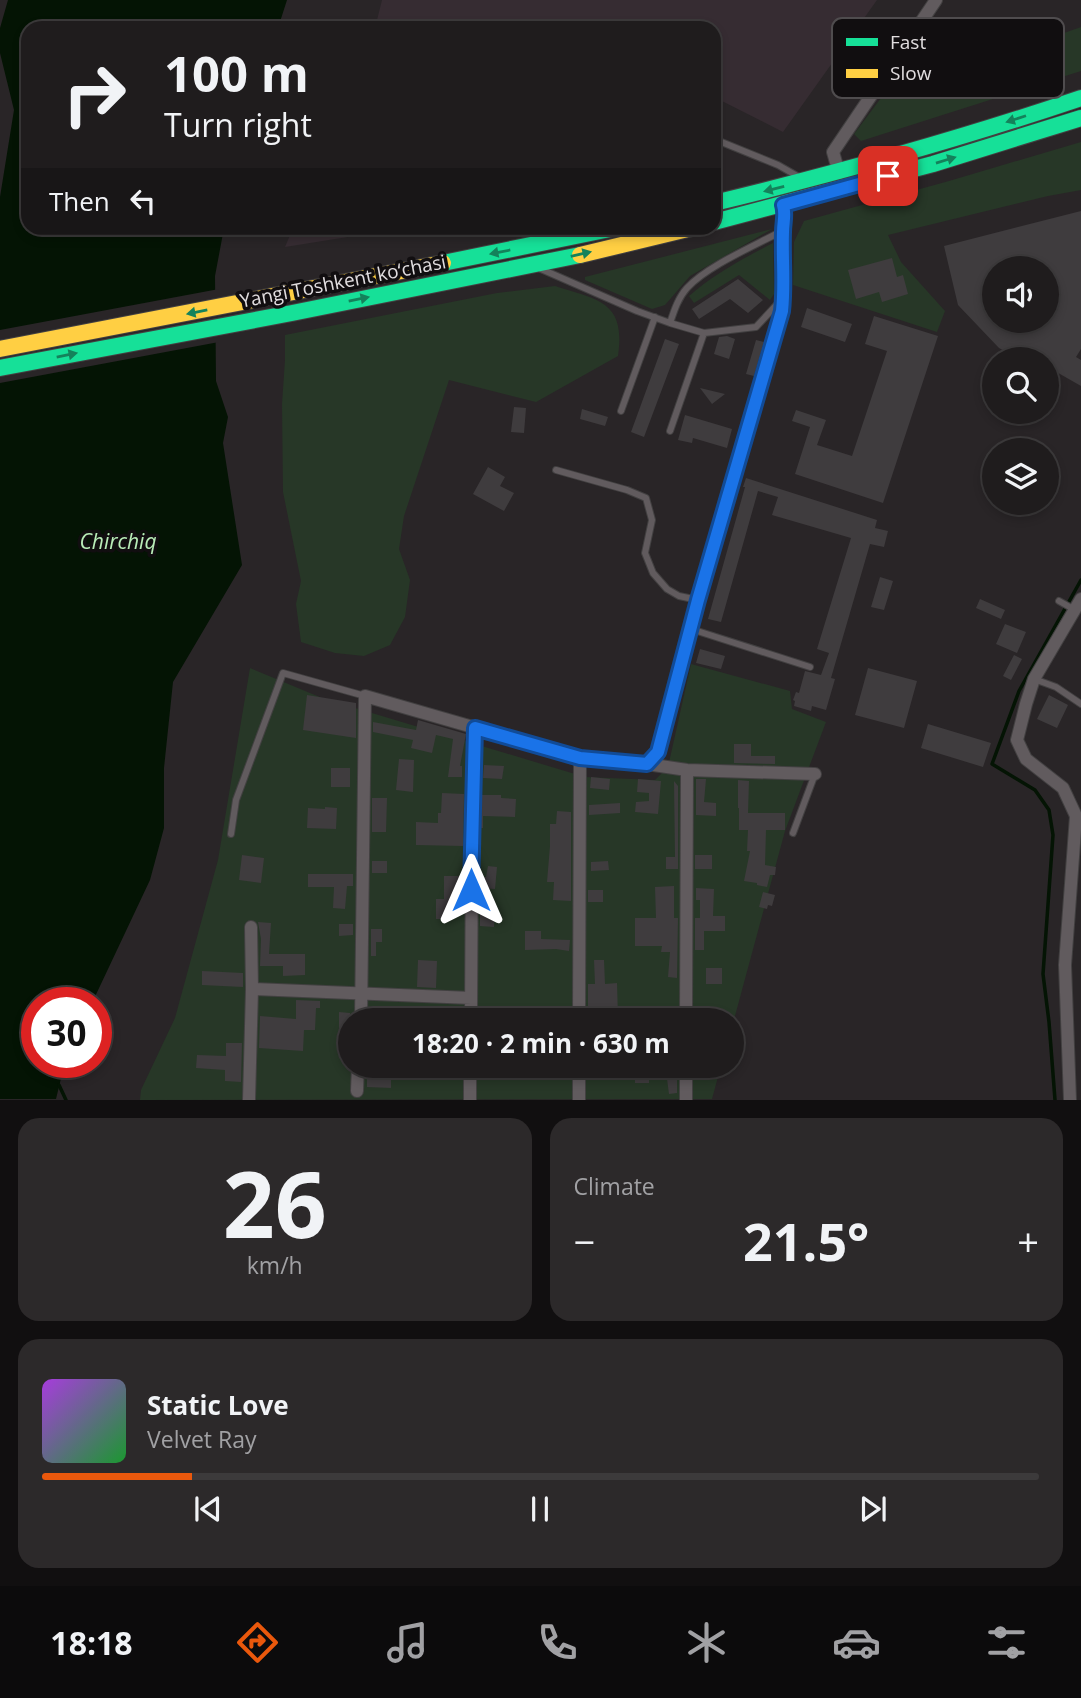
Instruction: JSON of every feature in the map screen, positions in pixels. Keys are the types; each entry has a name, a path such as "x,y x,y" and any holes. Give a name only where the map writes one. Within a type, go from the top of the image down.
{"highway":[{"path":"721,201 839,173 1081,98"},
{"path":"721,220 933,164 1081,118"},
{"name":"Yangi Toshkent ko‘chasi","path":"0,349 288,294 560,235"},
{"name":"Yangi Toshkent ko‘chasi","path":"0,368 292,313 664,235"}],"street":[{"path":"924,18 936,0"},
{"path":"839,173 833,152 870,98"},
{"path":"647,764 658,752 690,628 782,311 783,205"},
{"path":"1070,1100 1065,965 1076,816 1063,788 1026,759 1017,740 1034,679 1078,604"},
{"path":"361,1008 365,696 580,758 687,770 815,774"},
{"path":"471,1008 471,836 475,728"},
{"path":"579,1008 580,758"},
{"path":"686,1008 687,770"},
{"path":"249,1100 251,927"},
{"path":"252,989 471,998"},
{"path":"357,1091 358,1078"},
{"path":"470,1078 470,1100"},
{"path":"579,1078 579,1100"},
{"path":"686,1078 686,1100"}],"lane":[{"path":"721,142 778,165 807,181"},
{"path":"670,323 679,300 696,280 783,231"},
{"path":"529,265 670,323 704,333 755,327 784,296"},
{"path":"621,411 655,317"},
{"path":"670,431 704,333"},
{"path":"556,470 646,498 652,520 645,553 653,573 667,589 679,596 698,600"},
{"path":"1059,601 1078,604"},
{"path":"690,628 810,667"},
{"path":"231,834 236,800 283,673 365,696"},
{"path":"1034,679 1056,687 1081,704"},
{"path":"793,833 815,774"}],"shaded area":[{"path":"382,0 877,0 864,18 832,18 832,63 783,132 721,101 721,21 377,21"},
{"path":"1081,27 1081,71 1064,76 1064,33"},
{"path":"881,98 996,98 861,141 854,134"},
{"path":"1081,142 1081,190 888,235 901,262 945,311 937,332 793,285 794,242 804,221"},
{"path":"772,229 690,276 665,305 652,309 585,280 585,277"},
{"path":"290,235 360,235 285,247"},
{"path":"773,243 774,294 770,300 739,275 694,303 689,296 719,274"},
{"path":"555,286 596,300 613,313 618,324 618,356 536,402 449,380 404,516 399,549 410,580 405,617 390,645 364,656 335,653 301,642 296,604 301,581 283,492 282,404 285,335 497,293"},
{"path":"691,664 790,691 792,709 826,722 785,831 737,1008 338,1008 338,1078 718,1078 712,1099 140,1100 141,1090 175,1018 218,860 250,668 322,698 585,777 655,780 668,767"}],"water":[{"name":"Chirchiq","path":"8,0 287,0 280,21 21,21 21,235 223,235 215,276 216,381 228,417 223,443 242,565 173,682 164,768 164,828 150,880 100,987 21,987 21,1078 61,1078 56,1099 0,1099 0,197 14,110 0,53 0,28"}],"pier":[{"path":"219,289 219,342 0,383 0,330"}],"building":[{"path":"1081,211 1081,349 1076,357 1081,360 1081,386 1059,373 1059,347 998,347 985,333 1059,333 1059,256 982,256 982,330 958,305 944,246"},
{"path":"892,258 897,277 903,275 908,294 882,302 879,292 856,299 848,270"},
{"path":"738,279 763,300 748,313 730,299 699,319 692,309"},
{"path":"807,308 852,324 845,342 801,327"},
{"path":"874,316 938,336 883,503 795,474 810,427 792,421 796,410 826,420 817,445 852,456 887,351 865,344"},
{"path":"719,337 735,339 729,359 714,354"},
{"path":"665,339 679,344 644,437 631,432"},
{"path":"756,340 764,342 754,376 746,374"},
{"path":"700,388 725,394 712,404"},
{"path":"514,407 526,408 524,433 511,432"},
{"path":"582,409 608,417 605,426 580,419"},
{"path":"685,415 732,429 727,448 693,438 692,443 678,440"},
{"path":"488,467 505,477 500,486 514,493 504,511 473,494"},
{"path":"746,478 877,520 875,528 888,531 884,547 870,544 831,678 835,679 826,710 812,706 811,711 794,706 793,700 796,692 799,693 805,671 821,675 829,653 817,649 851,538 772,515 778,497 758,491 721,622 708,619"},
{"path":"880,577 893,581 884,610 871,607"},
{"path":"980,599 1005,610 1001,619 976,608"},
{"path":"1005,624 1026,632 1017,653 996,644"},
{"path":"700,649 725,656 721,669 696,663"},
{"path":"1014,655 1022,659 1011,680 1003,676"},
{"path":"868,668 917,681 904,728 855,715"},
{"path":"307,695 356,703 356,738 303,730"},
{"path":"1049,695 1068,705 1057,728 1037,719"},
{"path":"418,720 466,734 460,766 462,777 448,777 453,739 436,735 432,753 411,748 413,740 373,732 373,722 416,730"},
{"path":"928,724 991,743 983,767 921,748"},
{"path":"734,744 751,744 751,756 775,756 775,764 734,763"},
{"path":"399,759 414,760 413,792 396,790"},
{"path":"484,765 504,766 502,779 483,778"},
{"path":"331,768 350,768 350,787 331,787"},
{"path":"591,777 610,779 609,790 590,788"},
{"path":"638,779 661,781 658,814 635,812 636,802 649,801 649,793 637,792"},
{"path":"696,779 706,779 704,802 716,803 716,816 696,815"},
{"path":"738,780 749,781 748,813 785,813 785,830 766,830 765,865 776,867 775,875 770,875 767,887 744,881 750,851 747,851 748,830 739,830"},
{"path":"674,781 678,786 678,869 666,869 666,857 675,857"},
{"path":"442,793 464,794 463,846 416,845 416,822 438,823"},
{"path":"482,795 501,795 501,798 516,799 515,817 483,816 481,828"},
{"path":"372,798 387,798 386,832 372,832"},
{"path":"620,803 620,813 589,815 589,805"},
{"path":"308,808 337,808 336,829 307,828"},
{"path":"557,811 571,812 571,901 553,900 554,882 547,882 550,824 556,824"},
{"path":"242,855 264,858 261,883 239,880"},
{"path":"695,855 712,855 712,869 695,869"},
{"path":"372,861 387,861 387,873 372,873"},
{"path":"608,861 609,870 591,871 591,862"},
{"path":"488,866 497,867 495,889 481,888 481,877 486,877"},
{"path":"308,874 353,874 353,886 347,886 345,909 333,908 334,887 308,887"},
{"path":"444,876 460,876 463,912 445,913 445,919 436,919 436,899 444,899"},
{"path":"674,886 674,918 678,918 677,978 668,977 670,952 661,952 662,946 635,946 635,918 656,918 655,887"},
{"path":"696,888 714,889 713,916 725,916 725,931 704,931 704,950 695,950 695,918 700,918 700,900 696,900"},
{"path":"588,890 603,890 603,902 588,902"},
{"path":"763,892 775,895 772,906 768,905 767,909 759,907"},
{"path":"480,909 495,909 494,927 480,926"},
{"path":"258,922 271,923 269,954 305,954 305,975 283,976 283,966 260,966 261,939"},
{"path":"339,924 353,924 353,935 339,936"},
{"path":"371,929 382,929 382,942 376,942 376,956 371,956"},
{"path":"525,931 541,931 541,939 570,940 569,951 525,950"},
{"path":"418,960 437,961 436,988 417,987"},
{"path":"594,960 604,960 605,984 617,983 618,1008 588,1008 588,984 595,984"},
{"path":"706,968 722,968 722,984 706,984"},
{"path":"202,971 243,973 243,987 202,985"},
{"path":"296,1000 320,1001 320,1008 316,1008 315,1030 304,1030 303,1051 259,1048 260,1016 296,1019"},
{"path":"226,1043 242,1043 241,1082 225,1081 225,1070 196,1068 197,1055 226,1056"},
{"path":"367,1078 391,1078 391,1088 367,1087"},
{"path":"635,1078 649,1078 649,1083 635,1083"},
{"path":"667,1078 677,1078 677,1093 669,1094"}],"waterway":[{"path":"1055,1100 1043,974 1053,835 1049,810 1035,790 992,764 1019,691 1081,580"},
{"path":"59,1085 66,1100"}],"traffic: fast":[{"path":"721,201 899,155 1081,98"},
{"path":"721,220 933,164 1081,118"},
{"path":"443,263 581,235"},
{"path":"0,368 580,255"}],"traffic: slow":[{"path":"580,255 663,235"},
{"path":"0,349 443,263"}],"route":[{"path":"471,890 475,728 580,758 647,764 658,752 690,628 782,311 783,205 888,176"}]}
